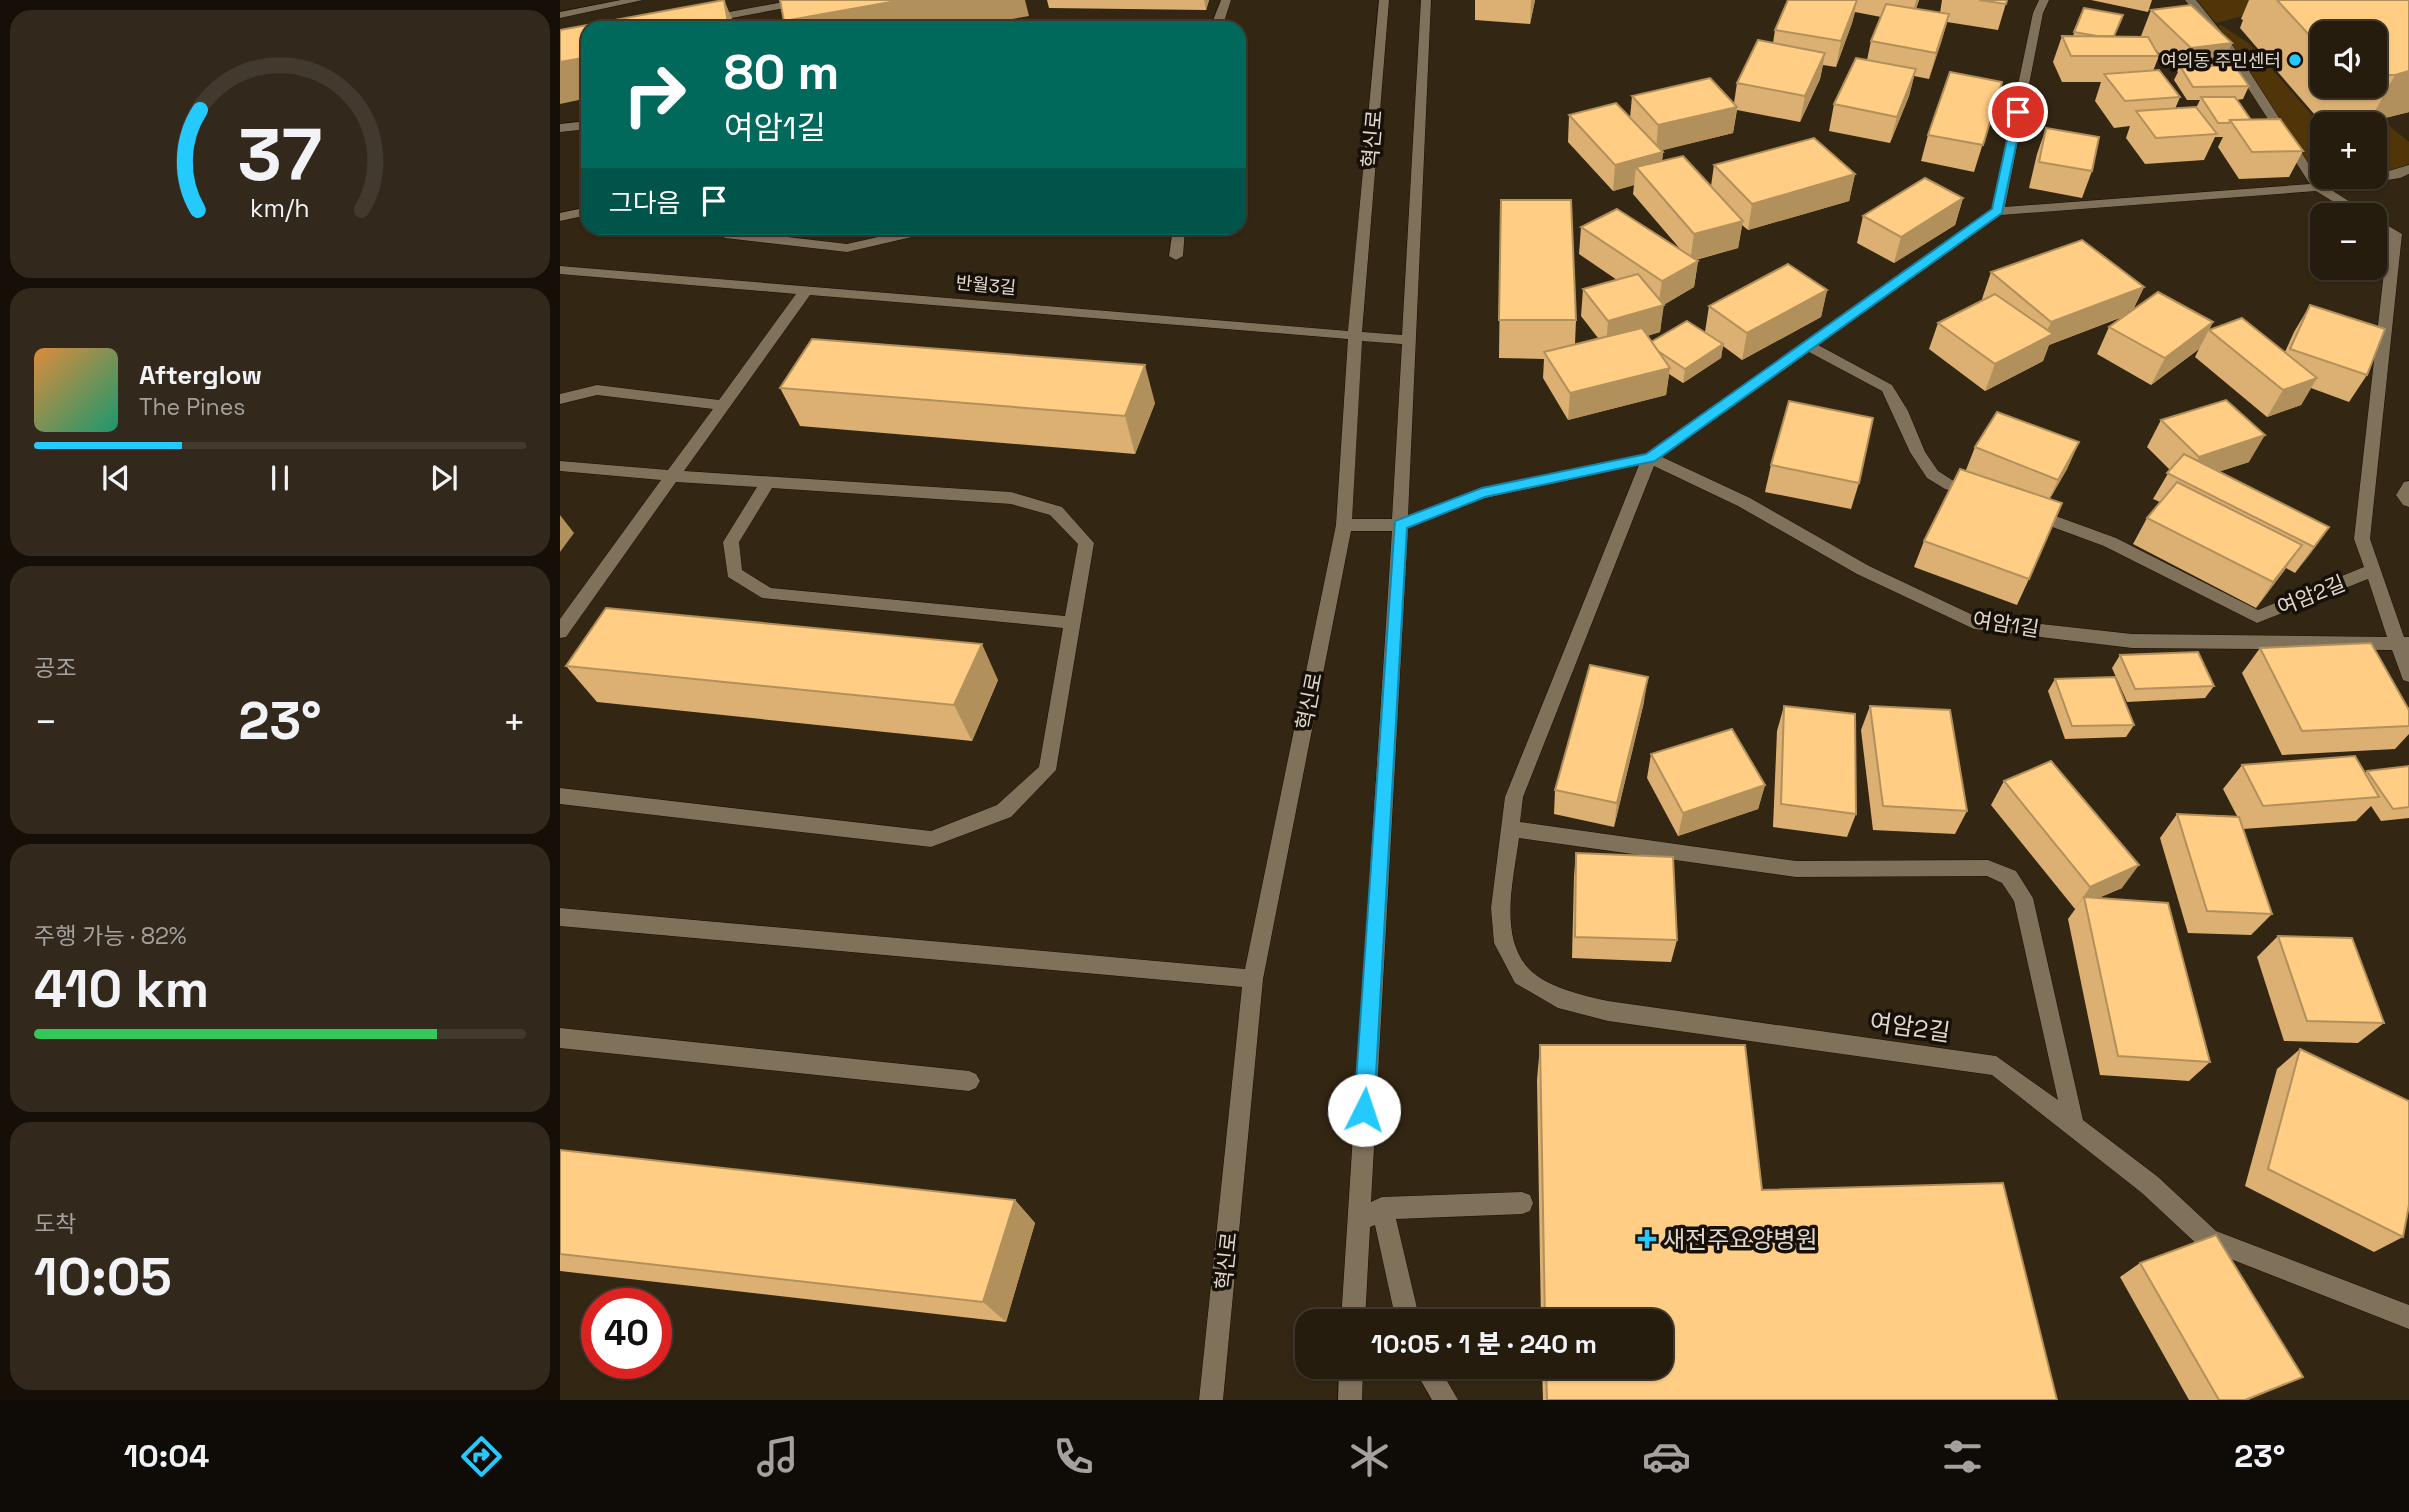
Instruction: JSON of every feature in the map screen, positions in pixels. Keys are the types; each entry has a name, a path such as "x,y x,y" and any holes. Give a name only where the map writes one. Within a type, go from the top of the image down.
{"street":[{"path":"560,15 638,0"},
{"path":"712,21 764,14 812,0"},
{"path":"1218,21 1226,0"},
{"name":"혁신로","path":"1211,1400 1253,979 1344,525 1355,334 1384,0"},
{"path":"1353,1309 1400,525 1426,0"},
{"path":"1998,211 2038,13 2044,0"},
{"path":"2190,0 2227,47 2310,175"},
{"path":"560,128 581,126"},
{"path":"2387,176 2409,169"},
{"path":"1344,525 1400,525 1482,493 1650,458 1998,211 2310,188"},
{"path":"2321,189 2344,203"},
{"path":"560,216 581,212"},
{"name":"여암2길","path":"2387,229 2395,234 2362,539 2404,644 2409,675"},
{"path":"734,235 846,248 903,235"},
{"path":"1176,256 1178,235"},
{"name":"반월3길","path":"560,270 1409,340"},
{"path":"560,632 806,290"},
{"path":"1808,346 1888,388 1897,399 1926,467 1942,481 1993,500"},
{"path":"560,399 597,390 724,405"},
{"name":"여암2길","path":"1650,458 1514,797 1501,908 1504,943 1522,976 1565,1001 1608,1011 1996,1066 2150,1185 2208,1239 2409,1317"},
{"name":"여암1길","path":"1650,458 1744,502 1863,570 1974,623 2132,642 2404,644"},
{"path":"560,466 1011,499 1056,510 1086,543 1047,770 1004,811 931,839 560,796"},
{"path":"767,482 731,541 734,573 768,594 1073,622"},
{"path":"2409,486 2404,495 2409,501"},
{"name":"여암2길","path":"2019,509 2110,542 2257,617 2373,570"},
{"path":"1511,829 1796,869 1988,868 2009,877 2023,898 2074,1126"},
{"path":"560,935 566,918 1253,979"},
{"path":"560,1038 969,1081"},
{"path":"1357,1222 1382,1208 1522,1203"},
{"path":"1382,1208 1405,1309"},
{"path":"1350,1400 1351,1379"},
{"path":"1433,1379 1446,1400"}],"shaded area":[{"path":"2197,0 2303,0 2216,23"},
{"path":"2221,25 2250,44 2310,113 2310,166 2218,26"},
{"path":"2387,124 2409,142 2409,164 2387,173"}],"building":[{"path":"724,0 728,21 609,21"},
{"path":"780,0 902,0 784,21"},
{"path":"1788,0 1857,0 1841,41 1775,30"},
{"path":"1979,0 2007,0 2006,4"},
{"path":"2277,0 2409,0 2409,71 2387,75 2387,21 2310,21 2310,36"},
{"path":"1886,4 1949,14 1936,53 1871,41"},
{"path":"2191,5 2232,43 2191,48 2151,10"},
{"path":"2084,8 2123,15 2114,36 2074,32"},
{"path":"581,26 581,58 560,62 560,30"},
{"path":"2062,36 2148,37 2159,56 2071,56"},
{"path":"1758,40 1825,53 1805,96 1737,83"},
{"path":"1856,58 1916,69 1897,117 1834,104"},
{"path":"2180,66 2235,66 2249,86 2193,87"},
{"path":"2159,70 2180,97 2125,101 2104,74"},
{"path":"1950,72 2002,82 1983,145 1928,135"},
{"path":"1710,78 1737,107 1658,125 1632,96"},
{"path":"2201,97 2235,97 2251,120 2218,123"},
{"path":"1616,103 1663,152 1615,165 1569,115"},
{"path":"2196,107 2217,134 2156,138 2136,111"},
{"path":"2280,119 2303,151 2252,152 2230,120"},
{"path":"2046,128 2099,137 2092,171 2039,162"},
{"path":"1814,138 1855,174 1752,204 1714,165"},
{"path":"1683,156 1743,221 1694,234 1636,167"},
{"path":"1925,178 1963,198 1901,237 1863,216"},
{"path":"1501,200 1571,200 1576,320 1499,320"},
{"path":"1617,209 1698,261 1662,281 1581,227"},
{"path":"2082,240 2144,287 2051,322 1991,272"},
{"path":"1788,264 1827,290 1747,333 1709,306"},
{"path":"1638,274 1664,305 1608,321 1583,289"},
{"path":"2158,292 2213,322 2165,358 2109,327"},
{"path":"1995,294 2053,334 1995,364 1938,323"},
{"path":"2310,305 2385,329 2367,375 2290,349"},
{"path":"2242,318 2317,378 2283,390 2209,330"},
{"path":"1687,321 1723,344 1685,369 1658,351 1651,342"},
{"path":"1642,328 1670,368 1570,393 1544,352"},
{"path":"812,339 1145,365 1125,416 780,388"},
{"path":"2226,400 2265,435 2199,457 2161,420"},
{"path":"1789,401 1873,418 1859,483 1771,465"},
{"path":"1997,412 2079,442 2058,480 1975,447"},
{"path":"2184,454 2329,527 2314,547 2167,473"},
{"path":"1960,469 2062,503 2029,579 1924,541"},
{"path":"2177,482 2302,545 2273,582 2147,518"},
{"path":"606,608 982,644 954,705 566,666"},
{"path":"2371,643 2409,710 2409,726 2302,731 2260,648"},
{"path":"2198,652 2214,686 2135,689 2120,655"},
{"path":"1590,665 1648,677 1617,803 1555,790"},
{"path":"2115,677 2134,725 2072,726 2055,679"},
{"path":"1784,706 1855,714 1856,814 1781,804"},
{"path":"1870,706 1950,710 1967,811 1883,806"},
{"path":"1732,729 1765,785 1683,813 1651,754"},
{"path":"2355,756 2379,797 2263,806 2242,765"},
{"path":"2051,761 2139,865 2090,887 2004,781"},
{"path":"2409,766 2409,807 2393,809 2367,771"},
{"path":"2177,814 2239,817 2272,914 2207,911"},
{"path":"1576,853 1673,857 1677,940 1575,937"},
{"path":"2084,897 2168,903 2210,1062 2118,1056"},
{"path":"2278,936 2352,938 2384,1023 2307,1021"},
{"name":"새전주요양병원","path":"1540,1045 1745,1045 1762,1190 2003,1183 2057,1400 1547,1400 1546,1379 1673,1379 1673,1309 1545,1309"},
{"path":"2300,1049 2409,1101 2409,1205 2403,1237 2268,1169"},
{"path":"560,1150 1015,1200 983,1302 560,1254"},
{"path":"2216,1235 2303,1377 2245,1400 2219,1400 2140,1263"}],"place":[{"name":"여의동 주민센터","path":"2295,60"},
{"name":"새전주요양병원","path":"1647,1239"}],"route":[{"path":"1364,1110 1400,525 1482,493 1650,458 1998,211 2018,112"}]}
